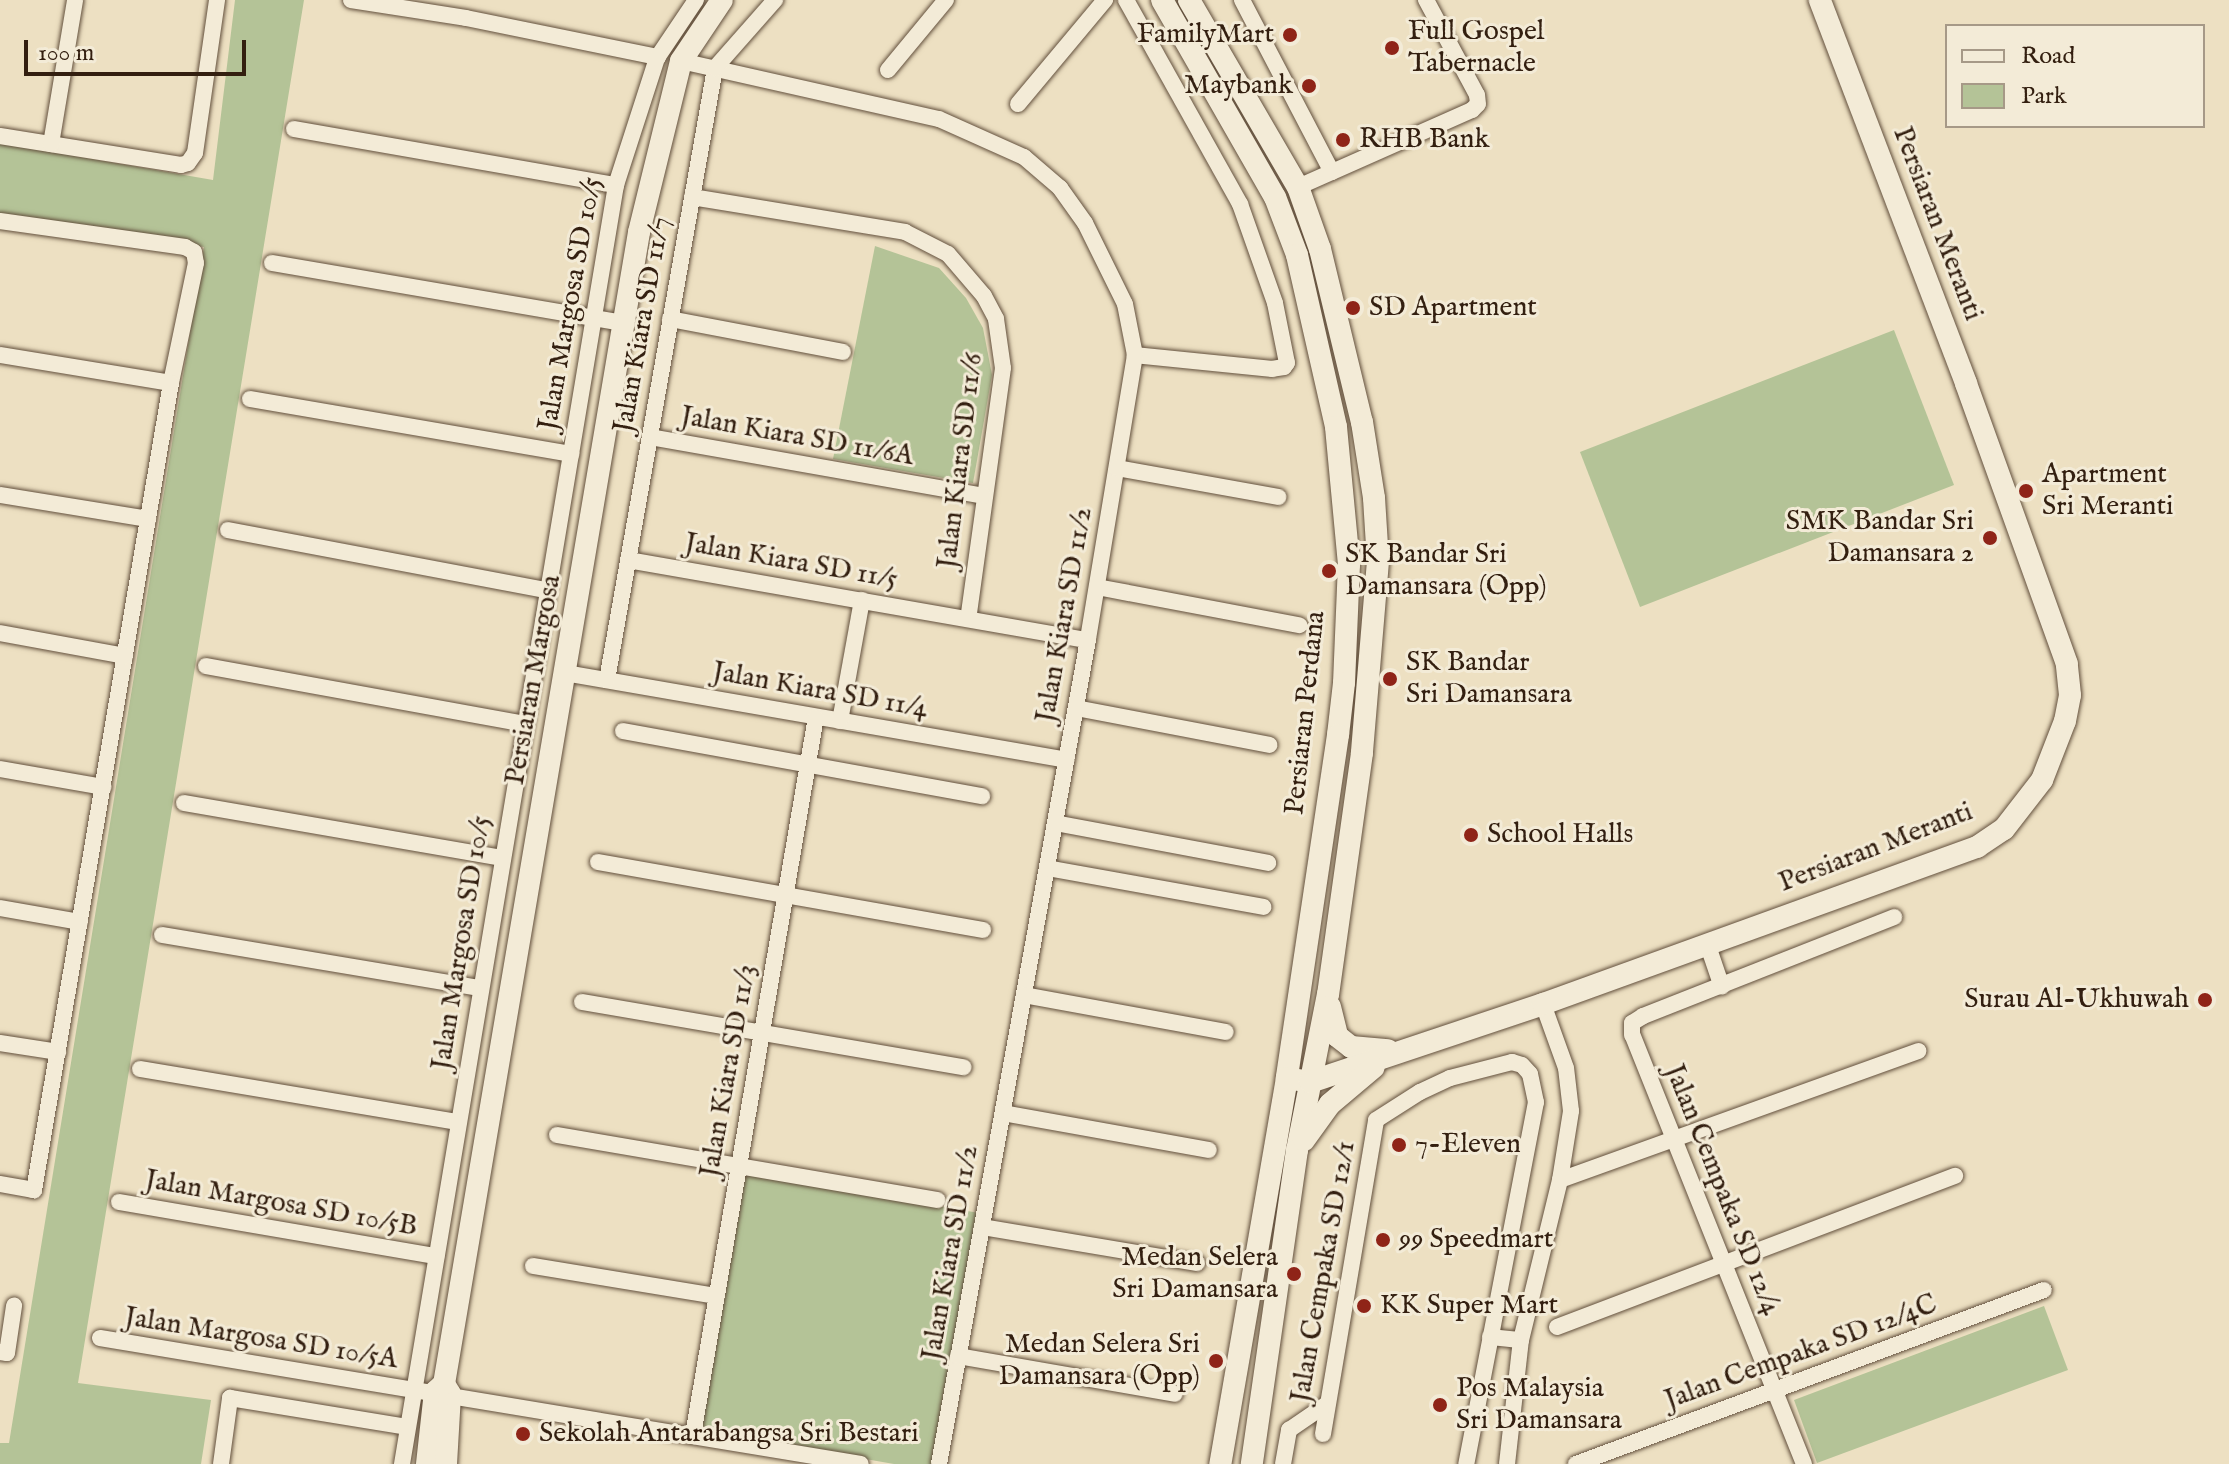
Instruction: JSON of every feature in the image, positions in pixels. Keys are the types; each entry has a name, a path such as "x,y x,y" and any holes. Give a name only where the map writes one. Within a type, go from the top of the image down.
{"main road":[{"name":"Persiaran Margosa","path":"427,1464 436,1390 565,673 639,232 681,61 722,0"},
{"name":"Persiaran Perdana","path":"1162,0 1275,197 1297,255 1336,427 1349,564 1344,683 1299,1080 1297,1150 1252,1464"},
{"name":"Persiaran Perdana","path":"1189,0 1298,187 1320,249 1362,422 1378,561 1370,690 1328,994 1299,1080 1220,1464"},
{"name":"Persiaran Meranti","path":"1299,1080 1543,1004 1977,847 2004,829 2042,780 2057,749 2070,695 2067,664 2058,635 1820,0"},
{"path":"1328,994 1337,1036 1351,1047 1402,1050"},
{"path":"1297,1150 1314,1123 1347,1087 1402,1050"},
{"name":"Persiaran Margosa","path":"436,1390 446,1464"}],"street":[{"path":"51,144 75,0"},
{"path":"0,136 181,165 188,163 195,153 217,0"},
{"path":"351,0 466,18 658,57"},
{"name":"Jalan Margosa SD 10/5","path":"402,1464 407,1427 436,1390 436,1256 616,185 658,57 696,0"},
{"path":"715,68 775,0"},
{"path":"888,70 946,0"},
{"path":"1018,104 1105,0"},
{"path":"1126,0 1240,204 1275,303 1287,356 1284,367 1272,369 1135,355"},
{"path":"1242,0 1332,172"},
{"path":"1298,187 1472,110 1478,104 1477,95 1426,0"},
{"name":"Jalan Kiara SD 11/2","path":"681,61 939,119 1024,157 1060,188 1085,223 1125,304 1135,355 1067,760 939,1464"},
{"name":"Jalan Kiara SD 11/7","path":"607,680 715,68"},
{"path":"294,129 616,185"},
{"name":"Jalan Kiara SD 11/6","path":"692,197 905,232 948,254 969,275 996,319 1004,355 968,619"},
{"path":"0,221 185,247 194,252 196,263 171,383 34,1190 0,1184"},
{"path":"272,263 624,323"},
{"path":"670,319 843,352"},
{"path":"0,355 171,383"},
{"path":"250,399 571,454"},
{"name":"Jalan Kiara SD 11/6A","path":"650,437 983,496"},
{"path":"1117,468 1278,497"},
{"path":"0,495 148,519"},
{"path":"228,530 547,590"},
{"name":"Jalan Kiara SD 11/5","path":"628,560 1088,640"},
{"path":"1097,587 1299,625"},
{"path":"840,721 862,600"},
{"path":"0,633 125,656"},
{"path":"206,666 525,724"},
{"name":"Jalan Kiara SD 11/4","path":"565,673 1067,760"},
{"path":"1076,708 1270,745"},
{"name":"Jalan Kiara SD 11/3","path":"693,1435 816,717"},
{"path":"623,731 982,796"},
{"path":"0,769 103,787"},
{"path":"184,803 502,858"},
{"path":"1055,823 1268,863"},
{"path":"598,862 983,930"},
{"path":"1047,868 1264,907"},
{"path":"0,908 80,922"},
{"path":"1707,943 1722,987 1894,917"},
{"path":"162,935 480,988"},
{"name":"Jalan Cempaka SD 12/4","path":"1722,987 1643,1016 1632,1023 1632,1035 1804,1464"},
{"path":"1024,995 1226,1032"},
{"path":"582,1002 963,1067"},
{"path":"1507,1464 1521,1340 1560,1180 1571,1111 1570,1087 1543,1004"},
{"path":"0,1043 58,1052"},
{"path":"1560,1180 1918,1051"},
{"name":"Jalan Cempaka SD 12/1","path":"1323,1434 1376,1120 1420,1092 1450,1078 1512,1062 1522,1065 1530,1074 1536,1102 1490,1337"},
{"path":"140,1069 458,1122"},
{"path":"1003,1113 1209,1150"},
{"path":"557,1135 937,1200"},
{"path":"1557,1327 1955,1176"},
{"name":"Jalan Margosa SD 10/5B","path":"119,1202 436,1256"},
{"path":"982,1227 1197,1263"},
{"path":"533,1266 717,1296"},
{"name":"Jalan Cempaka SD 12/4C","path":"1576,1464 2044,1290"},
{"path":"3,1353 6,1322 14,1306"},
{"path":"1466,1464 1490,1337 1521,1340"},
{"name":"Jalan Margosa SD 10/5A","path":"100,1338 436,1390 861,1464"},
{"path":"958,1356 1175,1394"},
{"path":"221,1464 230,1398 407,1427"},
{"path":"1283,1464 1289,1430 1327,1404"}],"green space":[{"path":"235,0 304,0 78,1383 211,1400 201,1464 0,1464 0,1443 9,1443 204,247 0,214 0,143 213,180"},
{"path":"875,246 939,268 966,298 983,328 992,375 973,483 833,459"},
{"path":"1894,330 1954,485 1640,607 1580,452"},
{"path":"744,1172 979,1213 935,1464 894,1464 698,1430"},
{"path":"2044,1306 2068,1370 1817,1463 1794,1400"}],"place":[{"name":"FamilyMart","path":"1290,35"},
{"name":"Full Gospel Tabernacle","path":"1392,48"},
{"name":"Maybank","path":"1309,86"},
{"name":"RHB Bank","path":"1343,140"},
{"name":"SD Apartment","path":"1353,308"},
{"name":"Apartment Sri Meranti","path":"2026,491"},
{"name":"SMK Bandar Sri Damansara 2","path":"1990,538"},
{"name":"SK Bandar Sri Damansara (Opp)","path":"1329,571"},
{"name":"SK Bandar Sri Damansara","path":"1390,679"},
{"name":"School Halls","path":"1471,835"},
{"name":"Surau Al-Ukhuwah","path":"2205,1000"},
{"name":"7-Eleven","path":"1399,1145"},
{"name":"99 Speedmart","path":"1383,1240"},
{"name":"Medan Selera Sri Damansara","path":"1294,1274"},
{"name":"KK Super Mart","path":"1364,1306"},
{"name":"Medan Selera Sri Damansara (Opp)","path":"1216,1361"},
{"name":"Pos Malaysia Sri Damansara","path":"1440,1405"},
{"name":"Sekolah Antarabangsa Sri Bestari","path":"523,1434"}]}
